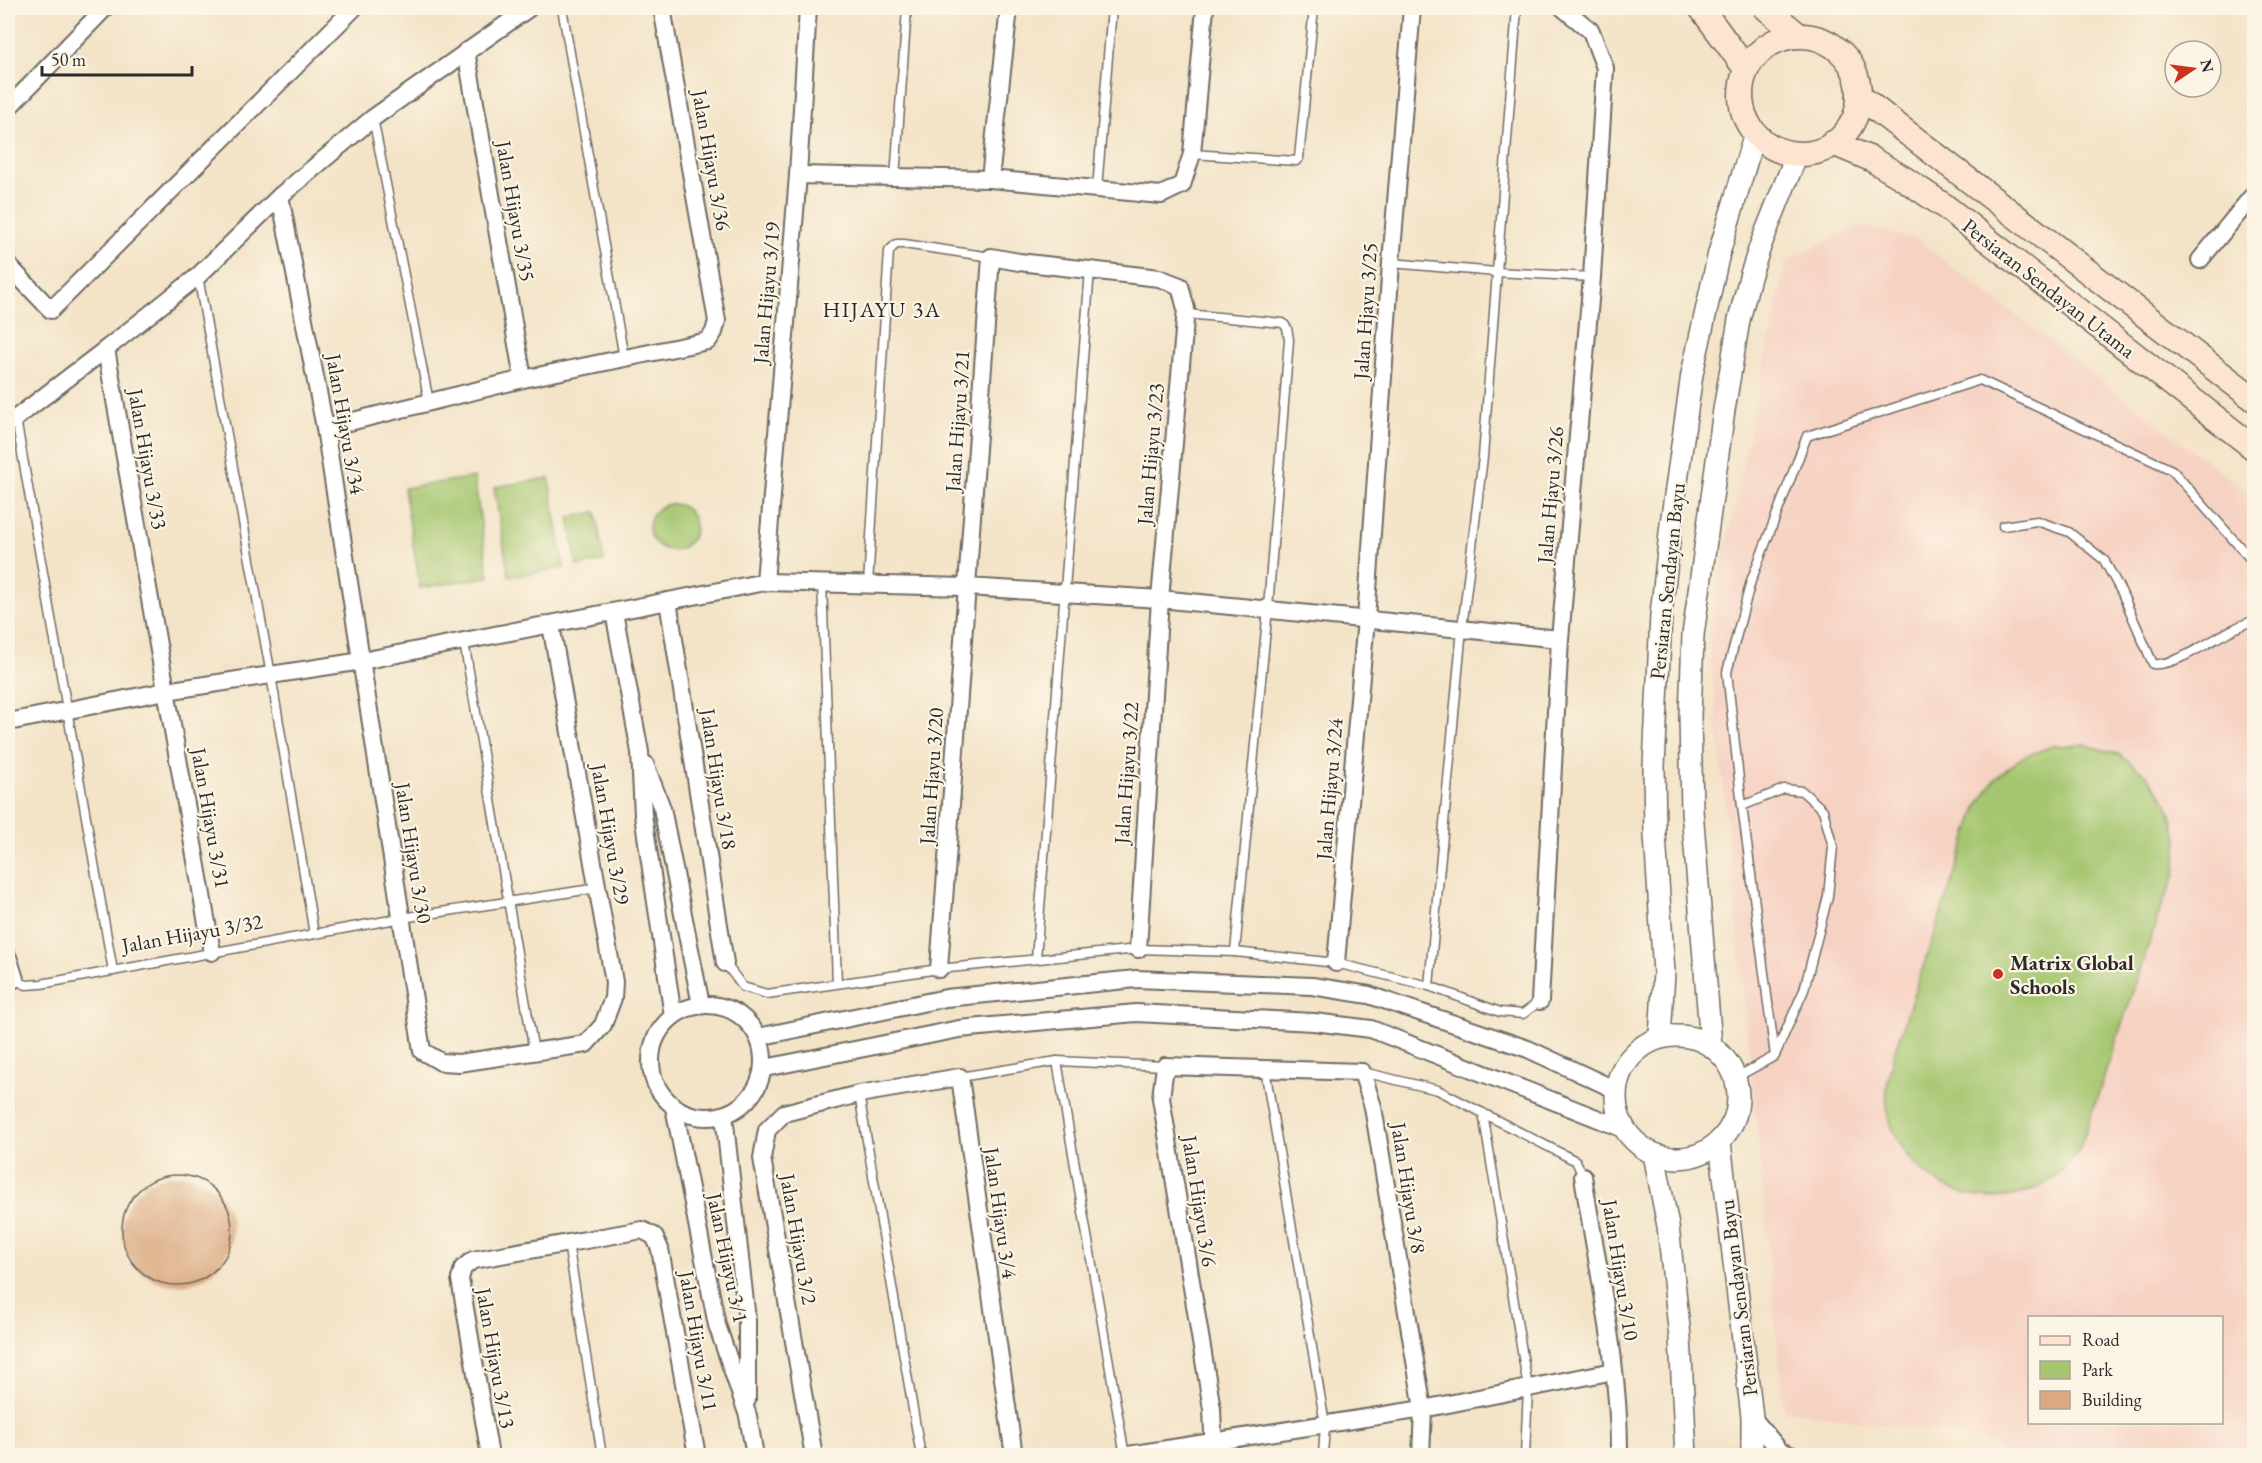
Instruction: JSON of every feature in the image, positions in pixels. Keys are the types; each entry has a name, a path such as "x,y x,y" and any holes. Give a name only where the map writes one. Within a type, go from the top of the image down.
{"main road":[{"path":"1701,8 1746,69"},
{"path":"1767,8 1798,35"},
{"path":"1798,35 1816,38 1834,46 1847,60 1856,77 1859,96 1856,114 1847,130 1833,143 1816,152 1797,154 1781,151 1767,144 1755,133 1746,118 1741,102 1741,85 1746,69 1767,45 1782,38 1798,35"},
{"name":"Persiaran Sendayan Utama","path":"1859,96 2254,399"},
{"name":"Persiaran Sendayan Utama","path":"1833,143 1871,159 1943,205 2254,448"}],"street":[{"path":"8,108 105,8"},
{"path":"8,266 51,310 354,8"},
{"path":"12,421 198,276 280,196 372,118 529,8"},
{"name":"Jalan Hijayu 3/36","path":"624,358 708,341 717,321 662,8"},
{"name":"Jalan Hijayu 3/19","path":"765,582 798,175 808,8"},
{"path":"990,179 1009,8"},
{"path":"798,175 990,179 1161,195 1182,185 1192,154 1205,8"},
{"name":"Jalan Hjayu 3/25","path":"1366,619 1390,263 1412,8"},
{"name":"Jalan Hjayu 3/26","path":"1540,1001 1560,639 1592,277 1605,68 1591,32 1563,8"},
{"name":"Jalan Hijayu 3/35","path":"466,51 523,379"},
{"name":"Persiaran Sendayan Bayu","path":"1660,1037 1664,973 1655,836 1654,767 1661,615 1692,374 1719,253 1755,133"},
{"name":"Persiaran Sendayan Bayu","path":"1711,1045 1692,810 1690,717 1693,635 1724,410 1739,320 1761,244 1797,154"},
{"path":"2200,260 2254,194"},
{"name":"Jalan Hijayu 3/34","path":"280,196 326,428 362,661"},
{"path":"991,257 1090,270"},
{"name":"Jalan Hijayu 3/21","path":"967,587 991,257"},
{"name":"Jalan Hijayu 3/23","path":"1090,270 1159,278 1180,286 1186,314 1160,599"},
{"name":"Jalan Hijayu 3/33","path":"106,349 166,691"},
{"path":"326,428 523,379 624,358"},
{"path":"8,722 166,691 362,661 765,582 967,587 1160,599 1560,639"},
{"name":"Jalan Hjayu 3/20","path":"939,969 967,587"},
{"name":"Jalan Hijayu 3/22","path":"1138,949 1160,599"},
{"name":"Jalan Hijayu 3/18","path":"668,601 725,963"},
{"path":"614,612 640,752 643,815 673,1016"},
{"name":"Jalan Hijayu 3/24","path":"1336,963 1366,619"},
{"name":"Jalan Hijayu 3/29","path":"534,1052 586,1044 603,1025 613,998 614,982 551,625"},
{"name":"Jalan Hijayu 3/30","path":"362,661 422,1051 441,1062 459,1063 534,1052"},
{"name":"Jalan Hijayu 3/31","path":"166,691 212,952"},
{"path":"640,752 662,808 701,1005"},
{"name":"Jalan Hijayu 3/32","path":"8,957 15,979"},
{"path":"758,1036 946,998 1136,979 1312,986 1369,994 1528,1049 1616,1090"},
{"path":"701,1005 716,1005 733,1011 747,1022 758,1036 765,1068 753,1096 739,1108 724,1115 707,1118 691,1116 674,1107 662,1095 654,1079 651,1061 653,1044 661,1028 673,1016 701,1005"},
{"path":"765,1068 958,1029 1136,1013 1314,1022 1371,1029 1624,1129"},
{"path":"1678,1035 1695,1038 1711,1045 1721,1054 1735,1078 1738,1095 1737,1112 1730,1128 1720,1142 1705,1152 1689,1158 1671,1158 1654,1154 1637,1144 1624,1129 1617,1110 1616,1090 1621,1072 1630,1057 1644,1045 1660,1037 1678,1035"},
{"path":"1165,1066 1362,1072"},
{"name":"Jalan Hijayu 3/6","path":"1165,1066 1161,1098 1212,1409 1214,1448"},
{"name":"Jalan Hijayu 3/8","path":"1362,1072 1373,1107 1423,1408 1420,1455"},
{"path":"859,1094 960,1077"},
{"name":"Jalan Hijayu 3/4","path":"960,1077 1014,1455"},
{"name":"Jalan Hijayu 3/2","path":"814,1455 762,1158 767,1130 784,1113 859,1094"},
{"name":"Jalan Hijayu 3/1","path":"674,1107 717,1325 748,1416 755,1455"},
{"name":"Jalan Hijayu 3/1","path":"724,1115 747,1320 748,1416"},
{"name":"Persiaran Sendayan Bayu","path":"1720,1142 1752,1417 1752,1455"},
{"path":"1654,1154 1668,1226 1678,1314 1686,1455"},
{"name":"Jalan Hijayu 3/10","path":"1583,1176 1614,1371 1619,1413 1619,1455"},
{"name":"Jalan Hijayu 3/11","path":"568,1243 642,1230 654,1236 660,1249 698,1455"},
{"name":"Jalan Hijayu 3/13","path":"490,1455 460,1279 463,1268 473,1260 568,1243"},
{"path":"1124,1455 1214,1448 1325,1424 1423,1408 1614,1371"},
{"path":"1752,1417 1780,1451 1793,1455"}],"lane":[{"path":"562,8 624,358"},
{"path":"895,178 907,8"},
{"path":"1097,189 1112,8"},
{"path":"1192,154 1296,161 1299,158 1314,8"},
{"path":"1429,986 1462,628 1483,457 1517,8"},
{"path":"372,118 429,402"},
{"path":"868,584 889,251 896,244 904,244 991,257"},
{"path":"1390,263 1592,277"},
{"path":"1036,959 1090,270"},
{"path":"198,276 271,675 314,934"},
{"path":"1186,314 1283,322 1287,328 1289,340 1268,608 1235,952"},
{"path":"1775,1056 1727,672 1751,581 1807,436 1980,380 2172,470 2254,563"},
{"path":"12,421 69,710 113,971"},
{"path":"2003,526 2037,521 2069,532 2104,560 2153,664 2169,663 2240,624 2254,621"},
{"path":"822,583 837,983"},
{"path":"464,642 534,1052"},
{"path":"1735,1078 1775,1056 1804,990 1828,896 1833,847 1823,810 1802,792 1784,789 1742,806"},
{"name":"Jalan Hijayu 3/32","path":"15,979 26,985 41,984 402,918 598,888"},
{"path":"725,963 743,987 767,994 939,969 1138,949 1235,952 1336,963 1429,986 1500,1012 1523,1014 1540,1001"},
{"path":"960,1077 1057,1061 1165,1066"},
{"path":"1057,1061 1124,1455"},
{"path":"1265,1069 1325,1424 1323,1455"},
{"path":"1362,1072 1438,1090 1576,1161 1583,1176"},
{"path":"859,1094 921,1455"},
{"path":"1483,1113 1528,1388 1525,1455"},
{"path":"568,1243 602,1455"}],"shaded area":[{"name":"Matrix Global Schools","path":"1856,226 1916,239 2254,497 2254,1455 2007,1455 1985,1439 1784,1410 1708,630 1786,261"}],"green space":[{"path":"474,477 489,577 420,588 404,488"},
{"path":"549,478 564,568 509,577 494,487"},
{"path":"672,504 688,511 695,527 688,543 672,550 656,543 649,527 656,511"},
{"path":"596,512 604,561 577,566 569,517"},
{"path":"2086,745 2118,754 2147,775 2168,805 2178,839 2175,875 2161,908 2079,1151 2054,1178 2030,1191 2005,1197 1980,1197 1956,1191 1934,1180 1915,1164 1900,1143 1889,1118 1887,1092 1895,1050 1977,807 1995,779 2021,758 2052,746"}],"building":[{"path":"177,1175 198,1179 216,1191 228,1209 232,1230 228,1251 216,1269 198,1281 177,1285 156,1281 138,1269 126,1251 122,1230 126,1209 138,1191 156,1179"}],"place":[{"name":"Matrix Global Schools","path":"1998,974"}],"district":[{"name":"HIJAYU 3A","path":"882,309"}]}
